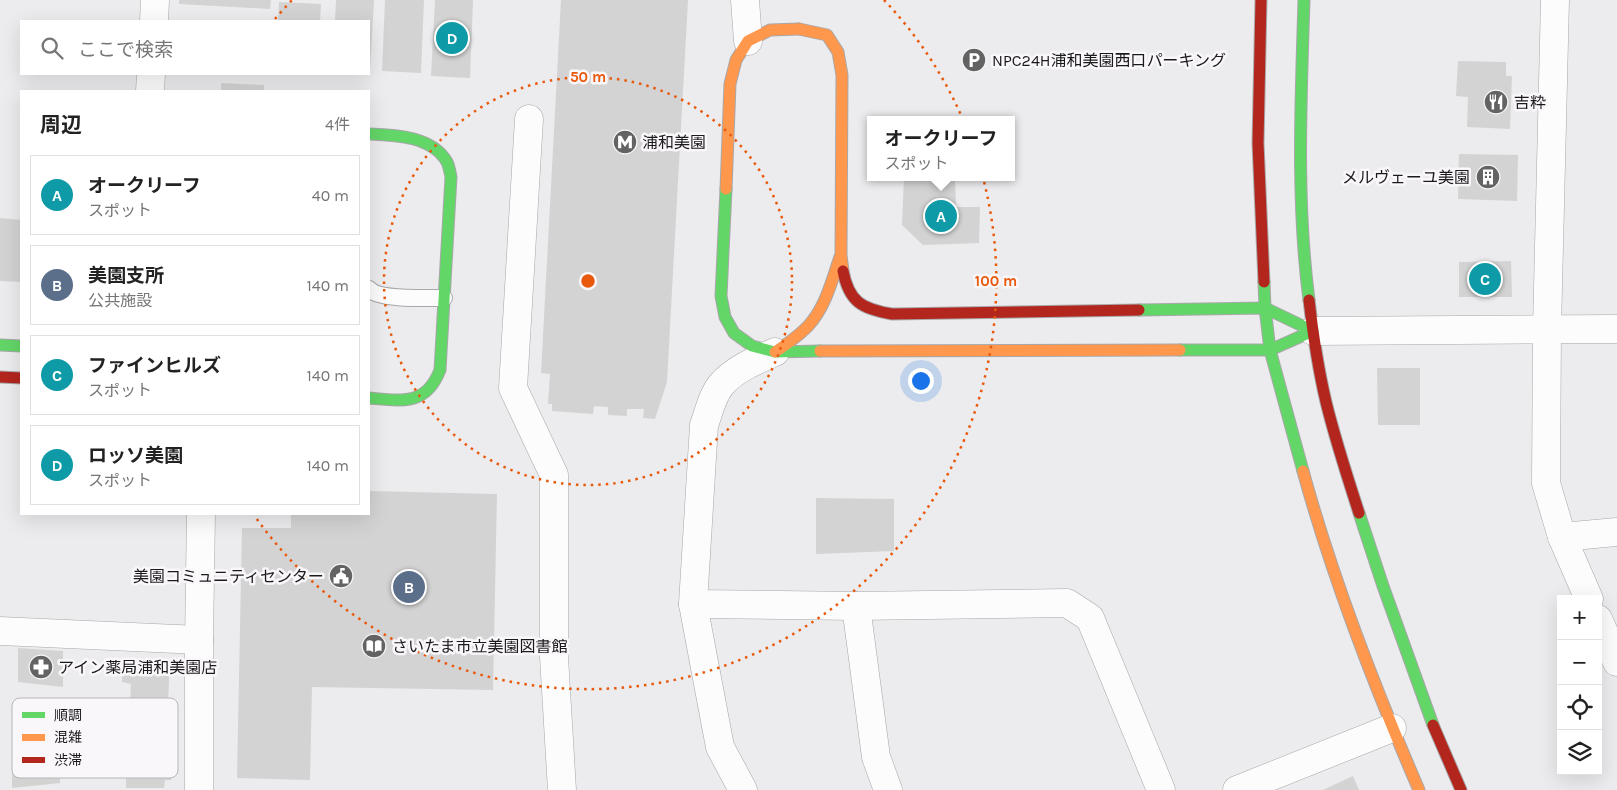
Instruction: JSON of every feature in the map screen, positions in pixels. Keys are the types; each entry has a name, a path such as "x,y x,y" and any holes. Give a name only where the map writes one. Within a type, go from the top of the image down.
{"street":[{"path":"154,20 155,0"},
{"path":"744,0 748,41"},
{"path":"1261,0 1258,143 1264,308 1270,350 1313,508 1350,620 1392,728 1419,790"},
{"path":"1304,0 1300,140 1304,260 1313,331 1326,401 1344,467 1383,586 1428,714 1461,790"},
{"path":"1555,0 1547,329 1546,483 1562,537 1587,595"},
{"path":"1313,331 1264,308 892,314 876,312 861,305 849,293 844,278 841,256 842,75 838,52 827,35 799,29 770,30 748,41 736,60 730,84 721,296 725,317 734,333 752,346 775,352 890,350 1270,350 1313,331 1617,329"},
{"path":"150,90 151,75"},
{"path":"529,119 513,388 554,475 554,657 562,790"},
{"path":"370,134 407,137 425,143 437,150 447,163 452,177 438,381 431,390 420,397 404,400 370,398"},
{"path":"743,790 720,747 693,604 704,425 721,385 738,370 775,352 800,334 815,318 829,289 841,256"},
{"path":"0,345 20,346"},
{"path":"0,377 20,378"},
{"path":"199,790 201,515"},
{"path":"1562,537 1617,532"},
{"path":"693,604 856,606 1067,603 1090,618 1161,790"},
{"path":"856,606 876,757 888,790"},
{"path":"1602,628 1617,662"},
{"path":"0,631 199,640"},
{"path":"1236,790 1392,728"}],"lane":[{"path":"370,290 381,296 444,298"}],"building":[{"path":"179,0 271,0 270,9 179,4"},
{"path":"336,0 374,0 370,71 370,20 335,20"},
{"path":"385,0 424,0 421,73 382,71"},
{"path":"435,0 473,0 470,78 431,76"},
{"path":"561,0 688,0 667,382 655,419 643,418 644,409 627,409 627,416 608,415 608,407 594,406 593,414 552,411 552,404 548,404 550,374 541,373"},
{"path":"279,2 321,4 320,20 278,20"},
{"path":"1458,61 1506,62 1506,76 1512,76 1510,129 1467,127 1468,97 1456,96"},
{"path":"221,83 264,85 264,90 221,90"},
{"name":"メルヴェーユ美園","path":"1459,154 1518,155 1517,201 1458,199"},
{"path":"904,181 955,181 956,207 980,207 979,243 923,245 902,225"},
{"path":"0,218 20,220 20,282 0,281"},
{"path":"1511,261 1512,297 1459,297 1459,262"},
{"path":"1377,368 1420,368 1420,425 1378,425"},
{"path":"370,491 497,494 493,690 312,687 310,780 237,778 242,528 291,528 291,515 370,515"},
{"path":"816,498 894,499 894,551 816,554"},
{"path":"18,648 63,651 63,687 18,682"},
{"path":"122,660 170,661 168,698 130,698 131,684 122,682"},
{"path":"1353,776 1359,790 1323,790"},
{"path":"12,778 60,778 60,783 12,788"},
{"path":"126,778 171,778 171,780 165,780 164,788 126,788"}],"traffic: fast":[{"path":"1304,0 1301,188 1302,225 1309,300"},
{"path":"370,134 401,136 423,142 440,153 447,162 451,177 440,370 428,390 412,399 370,398"},
{"path":"726,189 721,296 725,317 734,333 752,346 775,352 820,351"},
{"path":"1264,282 1270,350 1303,471"},
{"path":"1139,310 1265,308 1313,331 1270,350 1180,350"},
{"path":"0,345 20,346"},
{"path":"1359,513 1433,725"}],"traffic: slow":[{"path":"799,29 827,35 838,52 842,75 841,255 843,271"},
{"path":"726,189 730,84 736,60 748,41 770,30 799,29"},
{"path":"775,352 801,333 815,318 828,292 840,257"},
{"path":"820,351 1180,350"},
{"path":"1303,471 1327,552 1355,632 1419,790"}],"traffic: jam":[{"path":"1261,0 1258,143 1264,282"},
{"path":"843,271 853,297 873,310 892,314 1139,310"},
{"path":"1309,300 1326,402 1359,513"},
{"path":"0,377 20,378"},
{"path":"1433,725 1461,790"}],"place":[{"name":"ロッソ美園","path":"452,38"},
{"name":"NPC24H浦和美園西口パーキング","path":"974,60"},
{"name":"吉粋","path":"1496,102"},
{"name":"浦和美園","path":"625,142"},
{"name":"メルヴェーユ美園","path":"1488,177"},
{"name":"オークリーフ","path":"941,216"},
{"name":"ファインヒルズ","path":"1485,279"},
{"name":"美園コミュニティセンター","path":"341,576"},
{"name":"美園支所","path":"409,587"},
{"name":"さいたま市立美園図書館","path":"374,646"},
{"name":"アイン薬局浦和美園店","path":"41,667"}]}
